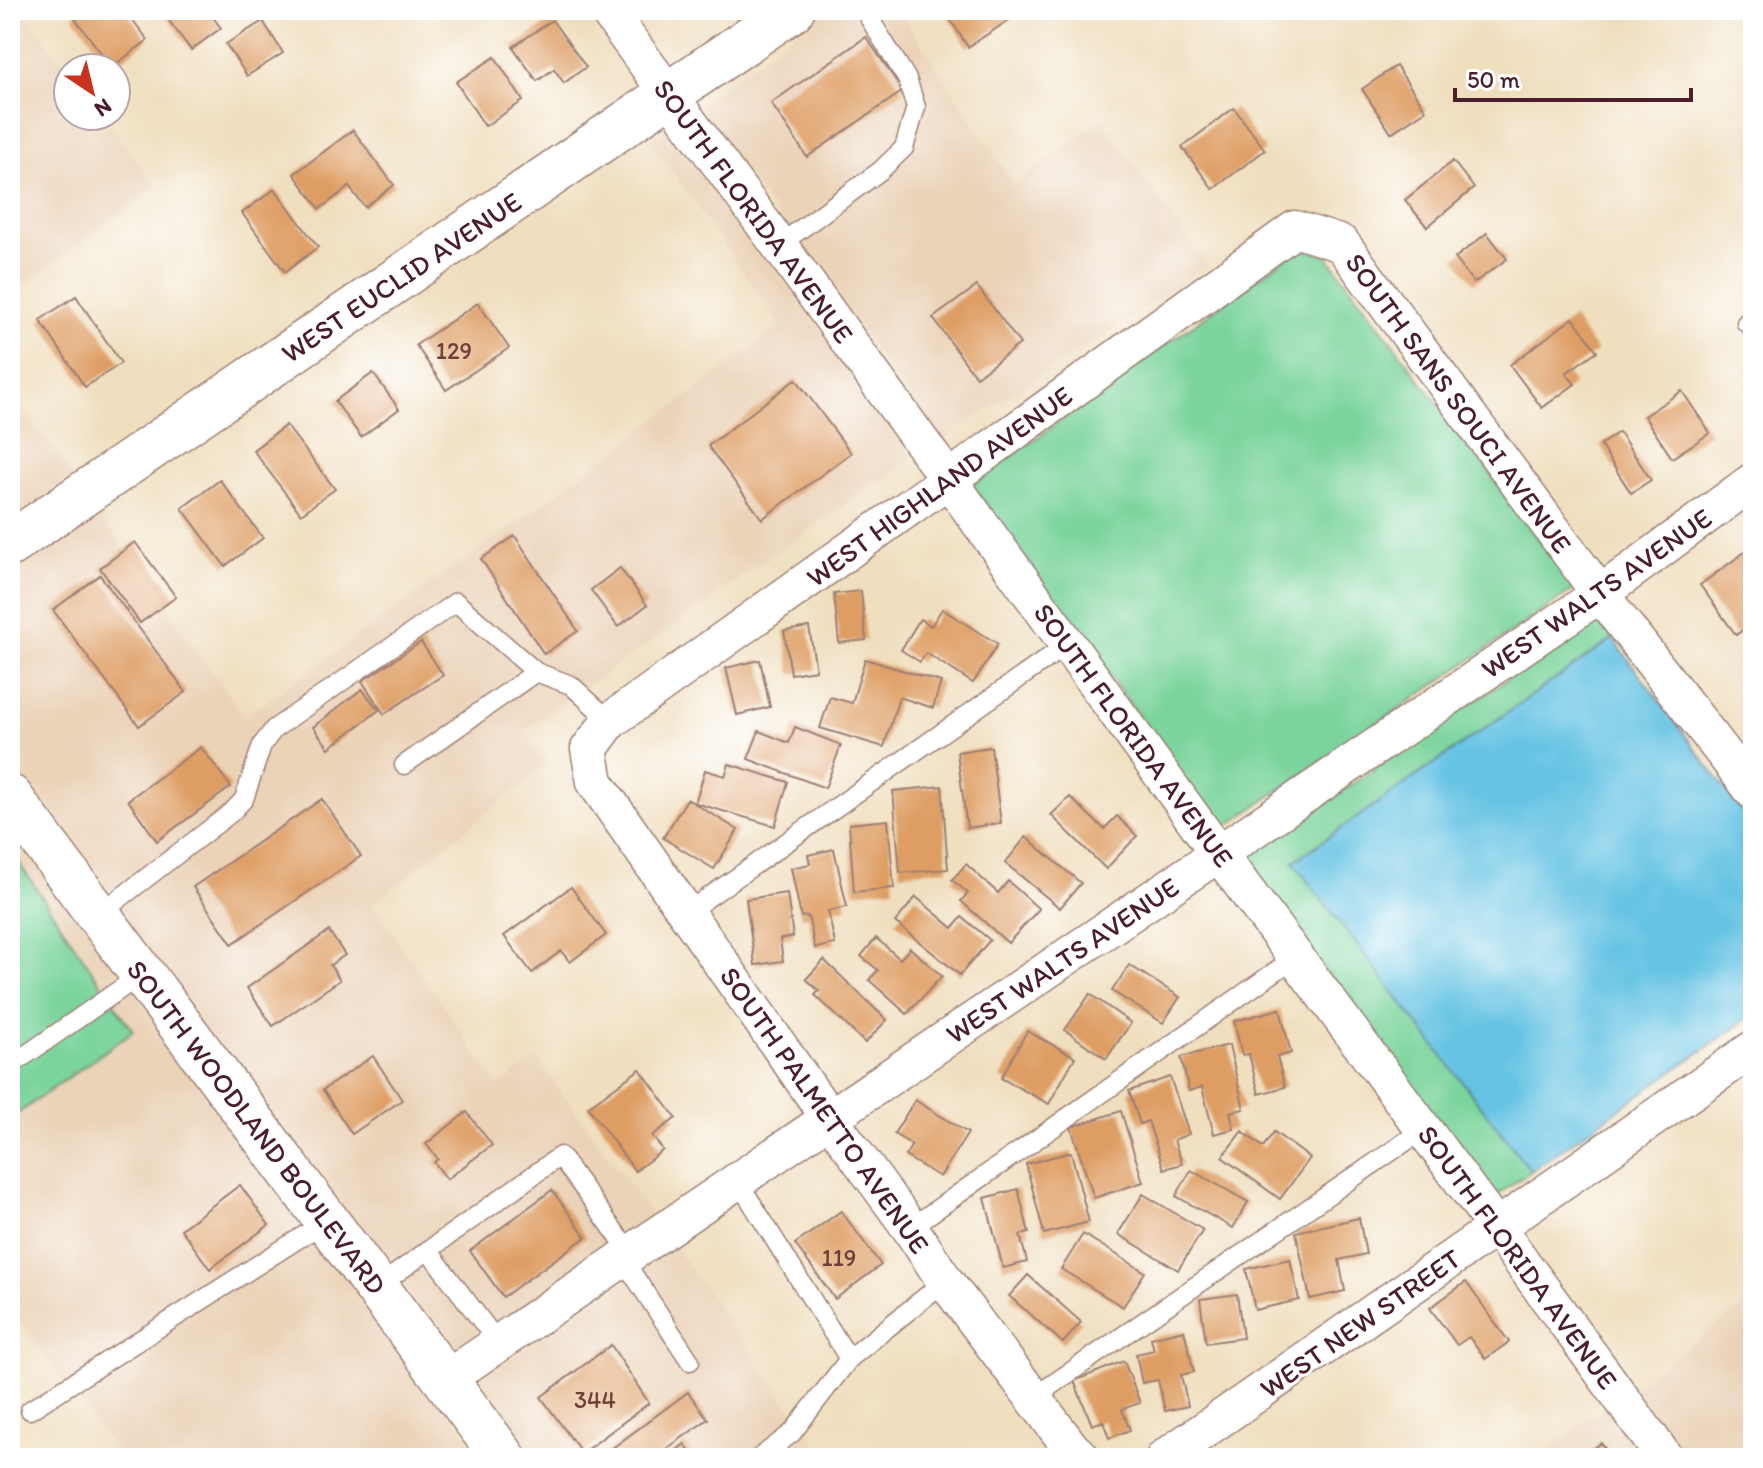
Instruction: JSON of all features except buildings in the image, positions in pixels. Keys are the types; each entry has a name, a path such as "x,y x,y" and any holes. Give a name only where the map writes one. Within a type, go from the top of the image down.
{"street":[{"name":"SOUTH FLORIDA AVENUE","path":"607,10 1219,854 1665,1458"},
{"name":"WEST EUCLID AVENUE","path":"10,544 792,10"},
{"name":"WEST HIGHLAND AVENUE","path":"600,735 1295,229"},
{"name":"SOUTH SANS SOUCI AVENUE","path":"1295,229 1342,244 1600,594 1753,791"},
{"name":"WEST WALTS AVENUE","path":"446,1379 1600,594 1753,481"},
{"name":"SOUTH PALMETTO AVENUE","path":"600,735 595,782 945,1281 1082,1458"},
{"name":"SOUTH WOODLAND BOULEVARD","path":"10,797 504,1458"},
{"name":"WEST NEW STREET","path":"1164,1458 1753,1049"}],"lane":[{"path":"779,245 880,171 904,148 916,107 907,79 864,10"},
{"path":"98,915 232,812 244,799 262,745 274,729 456,602 536,672 571,685 600,735"},
{"path":"686,913 1068,644"},
{"path":"404,765 536,672"},
{"path":"910,1228 1296,957"},
{"path":"10,1066 142,974"},
{"path":"1034,1397 1424,1129"},
{"path":"377,1287 560,1156 627,1256 690,1361"},
{"path":"738,1181 849,1359"},
{"path":"30,1410 328,1220"},
{"path":"428,1250 499,1344"},
{"path":"759,1458 792,1433 849,1359 945,1281"}],"shaded area":[{"path":"10,10 23,10 54,52 52,52 52,132 115,132 156,186 10,296"},
{"path":"824,10 899,10 1014,185 1101,119 1208,266 941,441 698,106"},
{"path":"673,125 914,459 904,463 524,731 547,765 372,904 499,1085 537,1058 653,1217 449,1355 10,770 10,566 95,509 245,717 563,489 781,326 651,142"},
{"path":"10,390 74,479 10,522"},
{"path":"10,824 484,1458 120,1458 10,1308 10,1119 133,1031 10,850"},
{"path":"674,1246 827,1458 524,1458 470,1385"},
{"path":"1753,1299 1753,1458 1684,1458 1633,1387"},
{"path":"1607,1406 1645,1458 1536,1458"}],"green space":[{"path":"1300,248 1327,256 1576,588 1221,830 972,485"},
{"path":"1597,618 1613,639 1293,862 1531,1171 1494,1197 1243,859"},
{"path":"10,850 133,1031 10,1119"}],"water":[{"path":"1613,639 1753,826 1753,1015 1531,1171 1293,862"}]}
